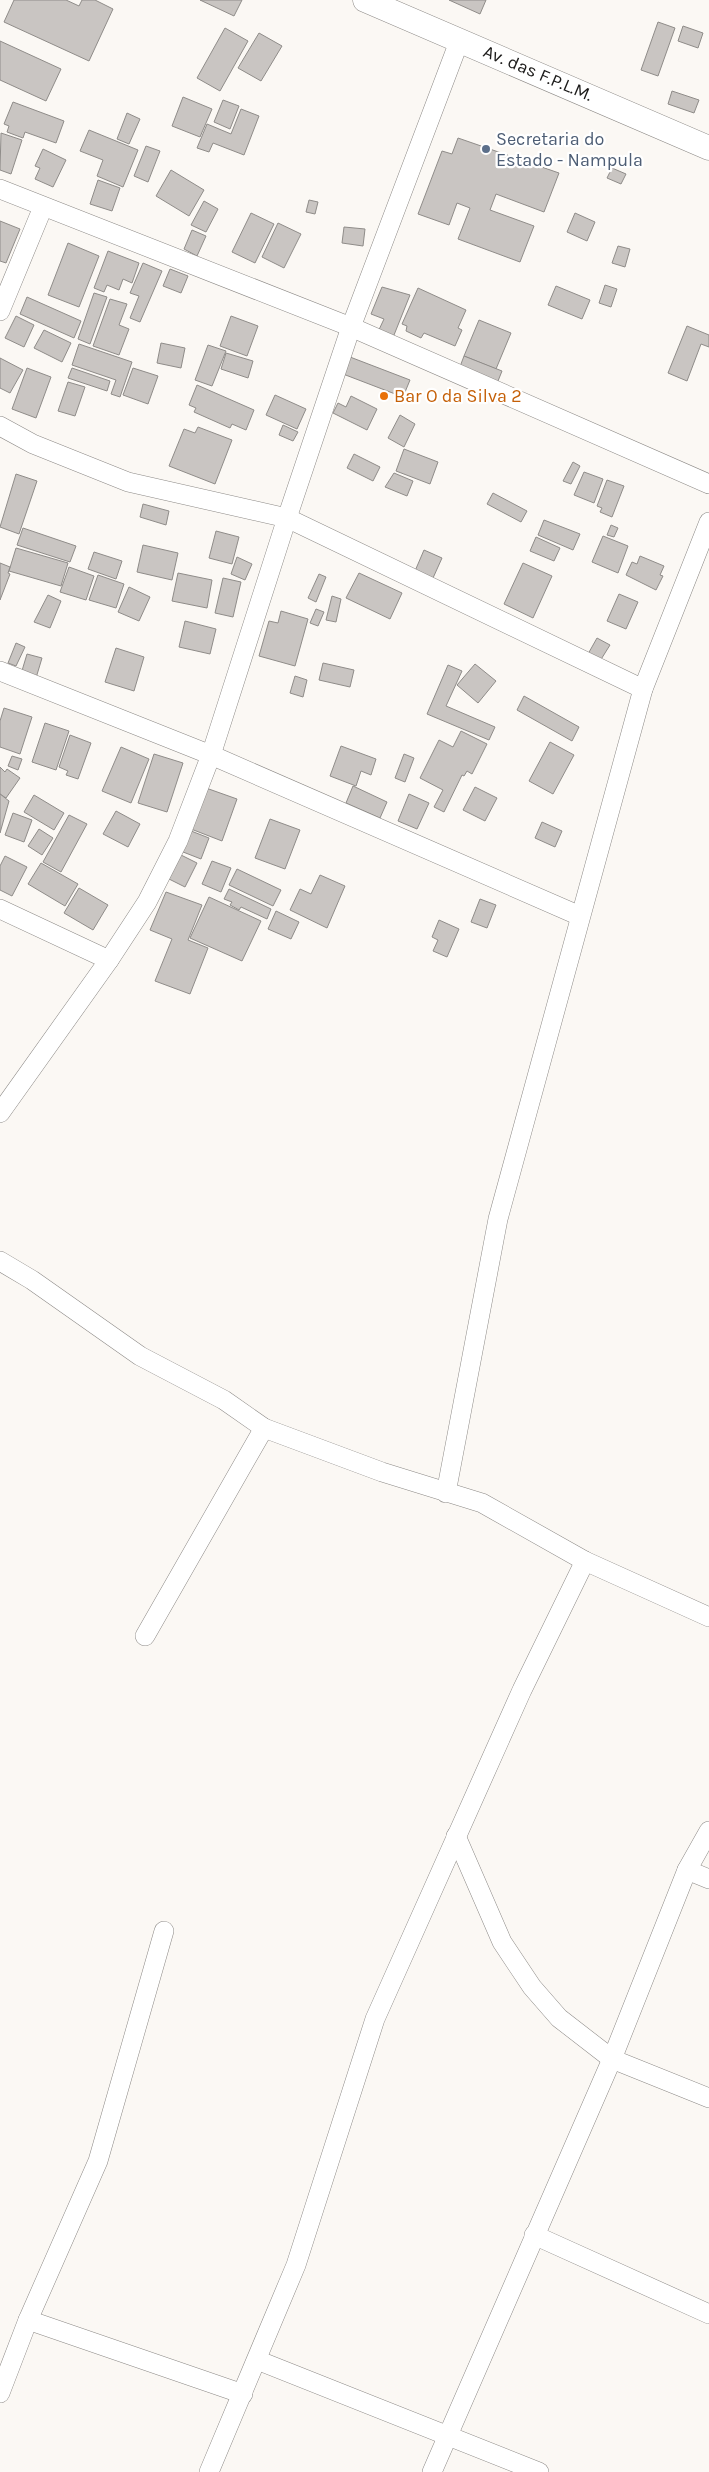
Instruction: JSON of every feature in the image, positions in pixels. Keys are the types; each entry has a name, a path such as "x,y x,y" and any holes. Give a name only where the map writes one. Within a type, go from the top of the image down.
{"main road":[{"name":"Av. das F.P.L.M.","path":"365,0 709,148"}],"street":[{"path":"0,1113 109,960 147,902 178,841 211,755 286,518 351,327 460,40"},
{"path":"0,189 351,327 709,484"},
{"path":"0,311 43,207"},
{"path":"0,426 33,444 128,482 286,518 644,689"},
{"path":"446,1493 498,1218 644,689 709,522"},
{"path":"0,671 211,755 580,916"},
{"path":"0,909 109,960"},
{"path":"0,1261 32,1280 140,1356 224,1400 264,1428 382,1472 482,1503 585,1561 709,1618"},
{"path":"145,1636 264,1428"},
{"path":"209,2472 296,2265 375,2019 522,1690 585,1561"},
{"path":"432,2472 446,2435 612,2059 687,1870 709,1831"},
{"path":"456,1836 502,1942 532,1987 559,2018 612,2059 709,2098"},
{"path":"687,1870 709,1879"},
{"path":"0,2394 28,2320 98,2161 164,1931"},
{"path":"534,2235 709,2314"},
{"path":"28,2320 243,2394"},
{"path":"257,2360 538,2472"}],"building":[{"path":"14,0 66,0 79,6 82,0 95,0 113,9 89,61 4,22"},
{"path":"200,0 242,0 234,16"},
{"path":"449,0 486,0 480,14"},
{"path":"658,22 675,28 658,76 641,70"},
{"path":"683,26 703,33 698,48 678,41"},
{"path":"225,28 248,41 220,91 197,78"},
{"path":"259,33 282,46 261,81 238,68"},
{"path":"0,41 61,69 46,101 0,80"},
{"path":"672,91 699,100 694,113 668,104"},
{"path":"183,97 212,109 200,137 172,126"},
{"path":"223,100 239,106 230,129 214,122"},
{"path":"13,102 64,121 56,143 25,132 23,138 7,132 9,126 4,124"},
{"path":"241,109 259,116 244,155 213,143 209,152 197,148 207,124 231,134"},
{"path":"127,113 140,119 129,144 117,139"},
{"path":"89,130 138,150 123,187 97,176 103,160 80,151"},
{"path":"1,133 22,140 11,174 0,170"},
{"path":"458,138 559,173 544,212 496,194 490,210 534,226 520,262 458,239 470,208 457,203 449,225 418,214 442,151 452,154"},
{"path":"146,146 160,151 148,182 134,176"},
{"path":"43,149 66,160 53,187 35,179 40,168 35,166"},
{"path":"612,168 626,174 621,184 607,178"},
{"path":"171,170 204,190 189,216 156,196"},
{"path":"98,180 120,188 112,211 90,204"},
{"path":"309,200 318,202 315,214 306,212"},
{"path":"204,201 218,209 206,232 191,225"},
{"path":"251,213 274,224 255,263 232,252"},
{"path":"575,213 595,222 587,241 567,232"},
{"path":"0,221 20,229 6,263 0,261"},
{"path":"278,223 301,234 284,268 262,257"},
{"path":"344,227 365,229 363,246 342,243"},
{"path":"192,230 206,236 197,256 184,249"},
{"path":"68,243 99,256 79,307 48,295"},
{"path":"618,246 630,249 625,267 612,263"},
{"path":"108,251 139,263 132,283 123,279 119,290 107,285 104,292 94,288"},
{"path":"143,263 162,271 140,322 130,318 139,296 130,293"},
{"path":"170,269 188,276 181,293 163,286"},
{"path":"605,285 617,289 611,307 599,303"},
{"path":"556,286 590,300 582,319 548,305"},
{"path":"382,287 410,295 392,340 377,334 384,319 371,314"},
{"path":"418,288 466,310 458,328 462,330 455,346 424,333 421,338 406,331 407,326 402,324"},
{"path":"94,293 107,297 90,344 78,339"},
{"path":"27,297 81,321 74,338 20,314"},
{"path":"110,299 127,304 119,325 129,329 119,355 93,346"},
{"path":"16,316 34,325 24,347 5,338"},
{"path":"231,316 258,326 247,356 220,346"},
{"path":"479,320 511,333 496,369 464,356"},
{"path":"687,326 709,335 709,347 701,344 687,381 668,373"},
{"path":"44,330 71,343 62,362 34,348"},
{"path":"161,343 185,348 181,368 157,363"},
{"path":"79,344 132,362 120,397 111,394 116,380 72,365"},
{"path":"208,345 226,351 212,386 195,380"},
{"path":"226,353 253,361 248,378 221,369"},
{"path":"464,356 502,371 496,386 458,372"},
{"path":"350,357 410,380 403,397 343,374"},
{"path":"0,358 23,370 10,393 0,388"},
{"path":"27,368 51,377 36,418 12,409"},
{"path":"72,368 110,381 107,391 68,378"},
{"path":"133,368 158,376 148,404 123,395"},
{"path":"68,382 85,387 75,416 58,411"},
{"path":"197,385 254,410 246,430 232,424 230,428 194,412 196,408 189,405"},
{"path":"275,395 306,409 297,429 266,415"},
{"path":"351,396 377,409 367,430 333,413 338,403 346,407"},
{"path":"400,415 415,424 404,447 388,438"},
{"path":"283,425 298,432 293,441 279,435"},
{"path":"198,427 232,440 215,484 169,466 184,429 195,433"},
{"path":"404,449 438,462 430,484 396,471"},
{"path":"354,454 380,467 373,481 347,468"},
{"path":"573,462 580,466 571,484 563,481"},
{"path":"584,472 603,479 594,503 574,495"},
{"path":"394,473 413,481 407,496 385,487"},
{"path":"16,474 37,481 19,534 0,527"},
{"path":"607,480 624,486 612,517 600,512 602,508 597,506"},
{"path":"493,493 527,511 521,522 487,504"},
{"path":"143,504 169,511 166,525 140,517"},
{"path":"544,520 580,534 573,550 538,535"},
{"path":"611,525 618,528 614,537 607,535"},
{"path":"23,528 76,546 70,562 17,545"},
{"path":"216,531 239,537 232,564 209,558"},
{"path":"603,536 628,546 618,573 592,562"},
{"path":"536,537 560,548 554,561 530,551"},
{"path":"143,545 178,553 172,580 137,572"},
{"path":"16,548 68,563 61,586 9,571"},
{"path":"424,550 442,558 433,578 415,571"},
{"path":"94,552 122,561 116,579 88,569"},
{"path":"640,556 664,566 660,575 663,576 656,590 626,575 632,562 637,564"},
{"path":"237,557 252,564 245,580 231,574"},
{"path":"0,563 10,567 8,573 10,574 0,600"},
{"path":"523,563 552,576 533,618 504,604"},
{"path":"69,567 94,576 86,600 60,592"},
{"path":"178,573 212,580 207,608 172,601"},
{"path":"359,573 402,593 390,619 346,598"},
{"path":"319,574 326,577 316,602 308,598"},
{"path":"98,575 124,584 116,608 89,600"},
{"path":"223,578 241,582 233,617 215,613"},
{"path":"129,587 150,597 139,621 118,612"},
{"path":"619,594 638,602 626,629 607,621"},
{"path":"48,595 61,601 50,628 34,622"},
{"path":"332,596 341,599 336,622 326,620"},
{"path":"316,609 324,612 318,626 310,623"},
{"path":"281,611 308,619 295,666 259,656 269,621 278,623"},
{"path":"185,621 216,629 210,654 179,647"},
{"path":"597,638 610,645 600,661 588,654"},
{"path":"16,643 25,647 16,666 8,663"},
{"path":"116,648 144,657 134,691 105,682"},
{"path":"27,654 42,658 36,678 21,674"},
{"path":"323,663 354,670 350,687 319,680"},
{"path":"475,664 496,681 478,703 457,685"},
{"path":"448,665 462,671 446,706 495,727 489,740 427,714"},
{"path":"295,676 307,680 303,697 290,693"},
{"path":"524,696 579,727 572,741 517,710"},
{"path":"4,708 32,717 20,754 0,747 0,721"},
{"path":"45,723 69,731 56,770 32,762"},
{"path":"461,731 487,744 472,774 467,771 464,776 462,775 444,812 434,807 443,790 420,778 439,740 453,747"},
{"path":"70,735 91,743 78,779 66,775 68,771 59,767"},
{"path":"550,742 574,755 553,794 529,781"},
{"path":"341,746 376,759 371,775 361,771 356,786 330,776"},
{"path":"121,747 149,759 131,803 102,791"},
{"path":"154,754 183,763 167,812 138,803"},
{"path":"404,754 414,758 405,782 395,778"},
{"path":"12,756 22,759 18,770 8,766"},
{"path":"0,767 5,772 7,769 20,778 6,798 0,794"},
{"path":"353,786 387,802 380,818 346,803"},
{"path":"475,787 497,798 485,821 463,810"},
{"path":"206,788 237,799 222,841 191,829"},
{"path":"0,794 9,801 0,833"},
{"path":"409,794 429,803 417,829 398,821"},
{"path":"34,795 64,813 54,830 24,812"},
{"path":"116,811 140,824 128,847 103,834"},
{"path":"13,813 32,820 24,842 5,835"},
{"path":"69,815 87,824 61,872 43,862"},
{"path":"270,819 300,830 285,869 255,858"},
{"path":"542,822 562,831 555,847 535,838"},
{"path":"39,829 53,838 42,855 28,846"},
{"path":"186,829 209,838 201,859 178,850"},
{"path":"177,853 197,863 185,887 165,877"},
{"path":"5,856 27,867 12,896 0,890 0,866"},
{"path":"212,861 231,868 221,892 202,884"},
{"path":"41,863 78,884 65,906 28,884"},
{"path":"237,869 281,890 273,906 229,885"},
{"path":"320,875 345,886 327,928 290,910 300,889 311,894"},
{"path":"79,888 108,905 93,930 64,913"},
{"path":"229,889 271,909 267,919 241,907 239,910 230,905 232,902 224,899"},
{"path":"166,892 202,905 188,940 208,948 190,994 155,981 172,939 150,930"},
{"path":"209,897 261,921 242,961 190,938"},
{"path":"480,899 496,905 487,928 471,922"},
{"path":"276,911 299,922 291,939 268,929"},
{"path":"439,920 459,929 447,957 433,951 438,940 432,937"}],"place":[{"name":"Secretaria do Estado - Nampula","path":"486,149"},
{"name":"Bar O da Silva 2","path":"384,396"}]}
